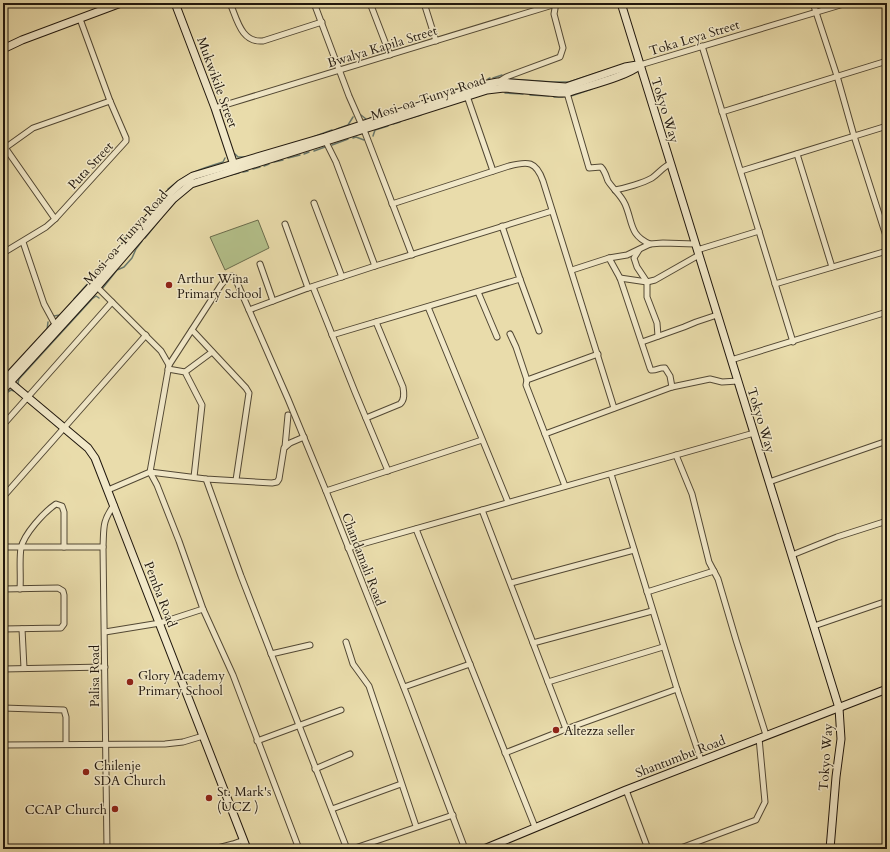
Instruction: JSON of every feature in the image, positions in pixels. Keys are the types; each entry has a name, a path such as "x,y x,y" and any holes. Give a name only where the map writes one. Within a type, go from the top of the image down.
{"main road":[{"path":"3,49 22,40 121,3"},
{"name":"Mukwikile Street","path":"175,3 215,108 235,167"},
{"name":"Tokyo Way","path":"621,3 839,708 840,739 830,849"},
{"path":"625,67 634,57 634,48"},
{"name":"Mosi-oa-Tunya Road","path":"235,167 326,142 362,127 482,85 566,87 634,64 640,65"},
{"name":"Mosi-oa-Tunya Road","path":"3,390 6,381 57,328 173,199 186,188 203,179 235,167 467,96 497,85 567,93 622,74 635,69 640,65"},
{"path":"622,74 634,73 640,75 645,80"},
{"name":"Pemba Road","path":"6,381 65,428 92,453 114,505 202,736 247,849"},
{"name":"Shantumbu Road","path":"484,849 701,760 887,689"}],"street":[{"path":"230,3 245,36 256,42 322,22"},
{"path":"314,3 339,71 412,255"},
{"path":"370,3 390,54"},
{"path":"424,3 436,41"},
{"path":"813,3 887,239"},
{"name":"Toka Leya Street","path":"640,65 847,3"},
{"name":"Bwalya Kapila Street","path":"215,108 556,4"},
{"path":"497,85 506,77 560,57 563,48 554,14 556,4"},
{"name":"Puta Street","path":"3,253 23,242 55,219 126,141 80,19"},
{"path":"702,46 793,342"},
{"path":"722,112 887,61"},
{"path":"567,93 589,168 601,167 604,170 608,181 625,203 634,232 644,242 650,244"},
{"path":"467,96 493,171"},
{"path":"55,219 4,146 33,128 110,100"},
{"path":"741,171 887,126"},
{"path":"326,142 336,162 375,266"},
{"path":"797,154 832,267"},
{"path":"392,204 520,163 526,162 532,164 540,173 572,270 614,408"},
{"path":"615,190 652,178 665,166 670,164"},
{"path":"314,203 342,277"},
{"path":"249,310 311,287 375,266 552,211"},
{"path":"285,224 388,471"},
{"path":"502,226 539,331"},
{"path":"620,278 647,282 656,280 670,273 697,250 759,231"},
{"path":"23,242 44,304 57,328"},
{"path":"572,270 609,258 627,255 650,244 663,243 697,250"},
{"path":"640,248 634,258 637,267 647,282 647,297 656,323 658,336"},
{"path":"775,284 887,251"},
{"path":"609,258 620,278 651,370 665,368 670,376 672,387"},
{"path":"260,264 273,301"},
{"name":"Chandamali Road","path":"192,330 228,277 232,276 237,280 326,491 404,687 465,849"},
{"path":"332,335 520,279"},
{"path":"95,286 161,351 168,367 185,372 202,405 194,477"},
{"path":"478,292 497,337"},
{"path":"3,425 112,302"},
{"path":"428,307 508,502"},
{"path":"731,360 887,312"},
{"path":"642,342 717,315"},
{"path":"366,418 400,404 404,397 403,387 376,322"},
{"path":"236,480 249,392 192,330 168,367 150,472 157,485 179,541 203,609 233,675 299,849"},
{"path":"510,334 527,380 526,385 565,486"},
{"path":"3,497 146,335"},
{"path":"185,372 212,352"},
{"path":"527,380 598,354"},
{"path":"545,434 672,387 710,379 722,382 738,381"},
{"path":"108,490 150,472 206,479 272,483 277,482 279,479 288,415"},
{"path":"348,548 754,433"},
{"path":"284,448 290,443 304,437"},
{"path":"326,491 482,440"},
{"path":"769,482 887,441"},
{"path":"676,455 692,494 709,562 718,579 763,737 765,802 756,820 678,849"},
{"path":"611,474 652,611 701,760"},
{"path":"206,479 241,576 347,849"},
{"path":"20,589 21,547 31,529 56,504 62,506 64,512 64,547"},
{"name":"Palisa Road","path":"107,849 103,547 104,522 114,505"},
{"path":"482,510 566,729"},
{"path":"792,555 837,537 887,521"},
{"path":"416,529 535,827"},
{"path":"3,547 103,547"},
{"path":"511,583 634,550"},
{"path":"647,592 714,571"},
{"path":"3,589 58,588 63,591 64,595 64,624 62,627 3,630"},
{"path":"814,626 887,601"},
{"path":"105,632 160,623 203,609"},
{"path":"534,643 652,611"},
{"path":"22,629 24,668"},
{"path":"346,642 353,664 369,686 416,826"},
{"path":"271,654 310,645"},
{"path":"548,682 664,647"},
{"path":"404,687 470,664"},
{"path":"3,669 105,667"},
{"path":"505,753 566,729 677,690"},
{"path":"3,708 64,710 66,717 66,744"},
{"path":"257,741 341,710"},
{"path":"3,745 174,743 202,736"},
{"path":"315,768 350,754"},
{"path":"332,809 401,784"},
{"path":"626,790 648,849"},
{"path":"352,849 452,814"},
{"path":"214,849 244,840"}],"green space":[{"path":"258,220 269,248 225,270 210,237"}],"waterway":[{"path":"509,79 569,82 609,69"},
{"path":"493,78 502,75"},
{"path":"620,79 624,78"},
{"path":"474,84 484,80"},
{"path":"460,88 468,85"},
{"path":"446,92 456,89"},
{"path":"571,96 592,89"},
{"path":"424,100 442,93"},
{"path":"505,93 523,94"},
{"path":"530,95 549,96"},
{"path":"554,97 563,97"},
{"path":"397,109 416,102"},
{"path":"370,118 386,112"},
{"path":"361,115 366,119"},
{"path":"404,120 421,115"},
{"path":"337,129 348,125 353,117"},
{"path":"393,124 400,122"},
{"path":"373,136 375,130 388,126"},
{"path":"313,137 332,130"},
{"path":"353,138 356,137 364,140"},
{"path":"332,145 348,139"},
{"path":"314,151 325,147"},
{"path":"304,154 309,152"},
{"path":"235,154 238,157 245,157"},
{"path":"288,158 300,155"},
{"path":"168,189 188,175 200,169 223,162 225,158"},
{"path":"274,162 283,160"},
{"path":"264,166 269,164"},
{"path":"253,169 260,167"},
{"path":"243,172 248,171"},
{"path":"226,176 239,173"},
{"path":"168,210 179,198"},
{"path":"151,210 158,201"},
{"path":"145,238 162,217"},
{"path":"121,245 127,235 136,228"},
{"path":"102,289 117,270 124,267 132,258 142,241"},
{"path":"110,259 115,253"},
{"path":"102,268 107,261"},
{"path":"74,299 99,271"},
{"path":"20,387 18,383 19,379 92,299 96,296 99,298"},
{"path":"54,316 60,315 63,312"},
{"path":"47,330 48,322"},
{"path":"3,395 11,390 17,392"}],"place":[{"name":"Arthur Wina Primary School","path":"169,285"},
{"name":"Glory Academy Primary School","path":"130,682"},
{"name":"Altezza seller","path":"556,730"},
{"name":"Chilenje SDA Church","path":"86,772"},
{"name":"St. Mark's (UCZ )","path":"209,798"},
{"name":"CCAP Church","path":"115,809"}]}
